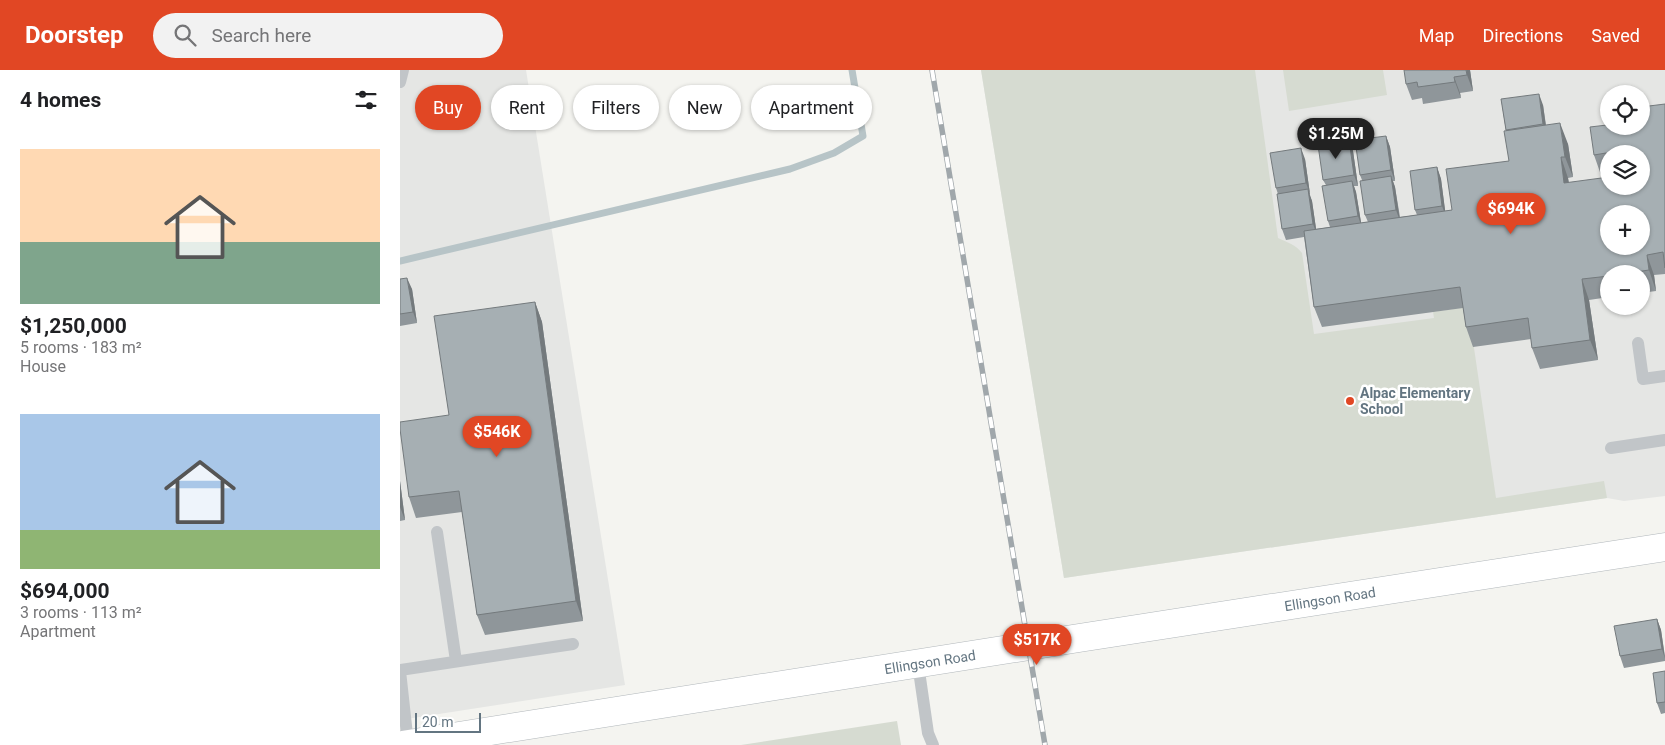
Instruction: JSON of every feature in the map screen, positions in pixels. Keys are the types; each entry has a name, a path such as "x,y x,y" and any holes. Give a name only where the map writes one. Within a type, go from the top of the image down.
{"main road":[{"name":"Ellingson Road","path":"405,744 1665,548"}],"lane":[{"path":"400,82 403,70"},
{"path":"1638,343 1643,379 1665,376"},
{"path":"1612,448 1665,440"},
{"path":"437,532 456,661"},
{"path":"405,744 400,670 573,644"},
{"path":"918,664 928,733 933,745"}],"shaded area":[{"path":"400,70 526,70 528,85 491,85 491,130 536,130 625,685 400,720"},
{"name":"Alpac Elementary School","path":"981,70 1665,70 1665,496 1624,501 1607,498 1064,578"},
{"path":"981,70 1255,70 1278,238 1288,242 1302,253 1314,334 1434,318 1433,312 1468,307 1496,498 1604,481 1607,498 1064,578"},
{"path":"1283,70 1383,70 1387,95 1289,111"},
{"path":"897,721 901,745 741,745"}],"building":[{"path":"1404,70 1466,70 1467,75 1454,77 1455,82 1418,87 1417,82 1406,84"},
{"path":"1539,94 1543,124 1506,130 1501,99"},
{"path":"1665,104 1665,268 1663,252 1650,254 1650,205 1600,205 1600,255 1647,255 1648,265 1600,265 1600,277 1582,279 1590,340 1532,348 1528,318 1466,327 1460,287 1314,307 1304,231 1452,210 1446,169 1509,161 1504,131 1560,123 1565,157 1561,157 1564,183 1600,178 1600,195 1650,195 1650,145 1600,145 1600,154 1594,155 1590,127 1600,126 1600,135 1650,135 1650,106"},
{"path":"1386,136 1391,170 1360,175 1355,140"},
{"path":"1349,140 1354,175 1323,180 1318,145"},
{"path":"1301,148 1306,183 1276,188 1270,153"},
{"path":"1437,167 1442,206 1415,210 1410,171"},
{"path":"1391,176 1396,210 1365,215 1360,181"},
{"path":"1352,181 1358,216 1328,221 1322,186"},
{"path":"1308,189 1313,224 1282,229 1277,194"},
{"path":"407,278 413,312 400,314 400,279"},
{"path":"535,302 576,601 477,615 459,491 409,497 400,422 449,415 434,316"},
{"path":"1657,619 1662,649 1620,656 1614,626"},
{"path":"1665,671 1665,702 1657,703 1653,673"}],"waterway":[{"path":"400,261 790,169 834,153 863,136 852,70"}],"railway":[{"path":"932,70 1045,745"}],"place":[{"name":"Alpac Elementary School","path":"1350,401"}]}
